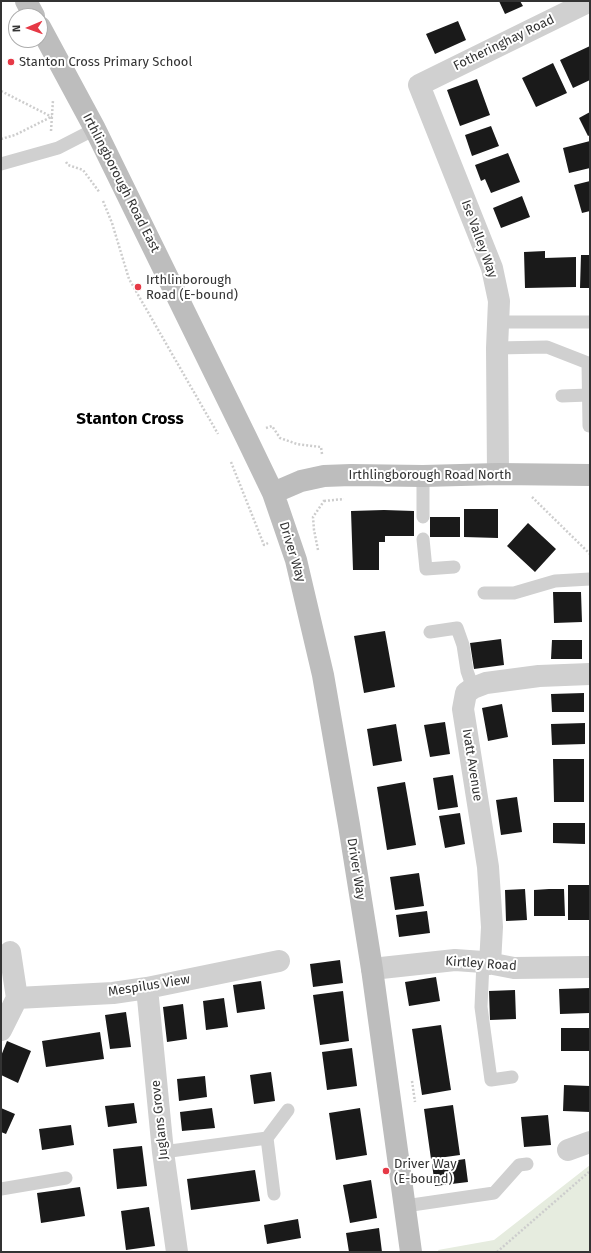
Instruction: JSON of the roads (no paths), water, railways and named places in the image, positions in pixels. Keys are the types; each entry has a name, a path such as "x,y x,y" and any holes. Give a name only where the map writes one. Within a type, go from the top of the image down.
{"main road":[{"name":"Irthlingborough Road East","path":"48,42 95,130 273,492"},
{"name":"Irthlingborough Road North","path":"273,492 301,480 324,476 351,474 423,476 498,474 590,475"},
{"name":"Driver Way","path":"273,492 296,560 323,675 372,968 411,1252"}],"street":[{"name":"Fotheringhay Road","path":"419,85 590,1"},
{"name":"Ise Valley Way","path":"419,85 492,268 499,301 497,348 498,474"},
{"path":"473,688 486,683 539,676 590,674"},
{"name":"Ivatt Avenue","path":"473,688 466,693 463,708 488,867 492,926 486,963"},
{"path":"1,1030 18,998 10,952"},
{"name":"Kirtley Road","path":"372,968 455,960 514,968 590,967"},
{"name":"Mespilus View","path":"18,998 113,993 147,988 278,961"},
{"name":"Juglans Grove","path":"147,988 163,1152 177,1252"},
{"path":"568,1150 590,1142"}],"lane":[{"path":"1,164 58,148 95,130"},
{"path":"498,322 590,322"},
{"path":"497,348 547,347 588,363 588,426"},
{"path":"562,396 588,395"},
{"path":"423,476 423,517"},
{"path":"423,540 426,569 454,567"},
{"path":"484,593 514,593 555,581 590,578"},
{"path":"430,632 457,628 463,645 466,671 473,688"},
{"path":"486,963 481,1007 491,1080 512,1077"},
{"path":"274,1194 267,1138 288,1110"},
{"path":"163,1152 267,1138"},
{"path":"405,1206 494,1193 519,1165 527,1164"},
{"path":"1,1189 66,1178"}],"place":[{"name":"Stanton Cross Primary School","path":"11,62"},
{"name":"Irthlinborough Road (E-bound)","path":"138,287"},
{"name":"Driver Way (E-bound)","path":"386,1171"}],"district":[{"name":"Stanton Cross","path":"130,419"}]}
